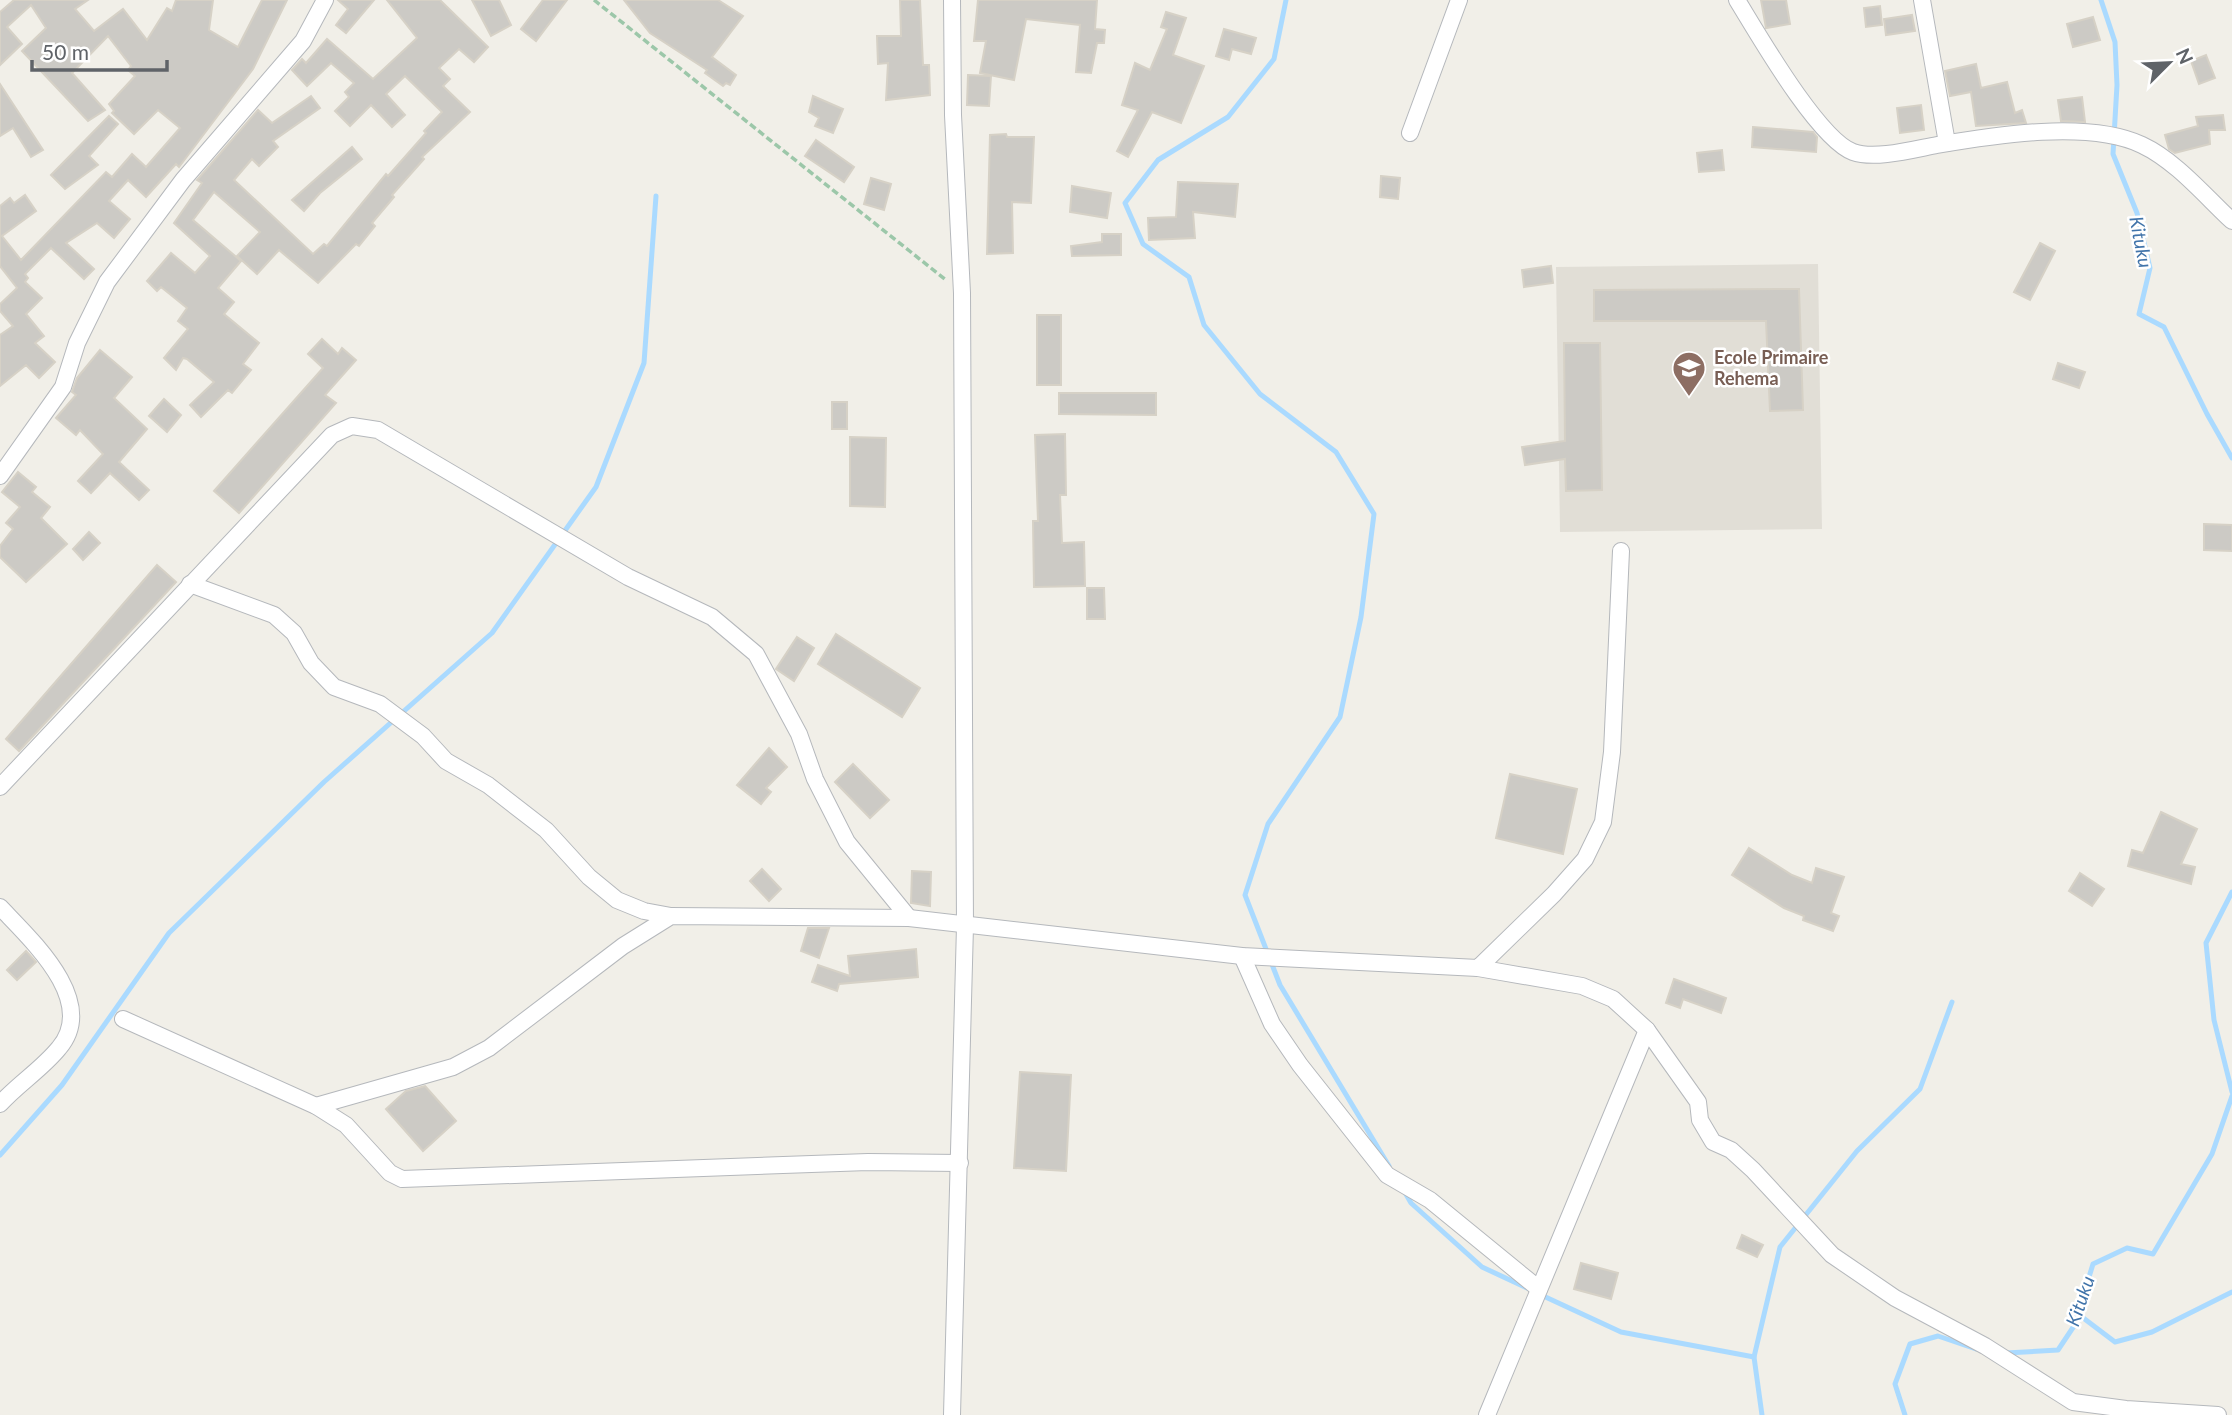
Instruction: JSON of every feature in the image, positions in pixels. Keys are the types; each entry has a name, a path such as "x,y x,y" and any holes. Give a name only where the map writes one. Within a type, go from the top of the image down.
{"street":[{"path":"0,475 63,387 77,343 107,282 183,180 303,41 325,0"},
{"path":"952,0 953,115 962,293 965,926 952,1415"},
{"path":"1410,133 1460,0"},
{"path":"1737,0 1784,76 1824,127 1852,152 1888,154 1947,143 2075,130 2110,133 2153,152 2232,220"},
{"path":"1922,0 1947,143"},
{"path":"0,787 332,435 352,426 378,430 628,577 712,617 756,654 799,733 815,779 847,842 909,918"},
{"path":"1478,968 1545,903 1585,859 1603,822 1612,751 1621,551"},
{"path":"190,584 274,615 294,633 311,663 334,687 380,704 423,736 446,761 488,785 546,830 589,877 617,900 644,911 671,916 909,918 1242,956 1478,968 1581,986 1613,999 1647,1030 1698,1102 1700,1120 1713,1142 1731,1150 1753,1170 1832,1255 1895,1298 1985,1346 2073,1402 2218,1415"},
{"path":"0,907 61,978 69,999 70,1029 60,1047 0,1104"},
{"path":"316,1106 453,1067 489,1048 623,946 671,916"},
{"path":"1242,956 1272,1024 1300,1065 1387,1175 1430,1200 1539,1289"},
{"path":"123,1019 316,1106 346,1125 390,1173 402,1179 868,1162 960,1163"},
{"path":"1487,1415 1647,1030"}],"path":[{"path":"594,0 962,293"}],"shaded area":[{"name":"Ecole Primaire Rehema","path":"1818,264 1822,529 1560,532 1556,267"}],"building":[{"path":"14,0 88,0 75,9 94,31 123,9 147,40 167,8 172,11 176,0 213,0 209,30 238,47 262,0 287,0 253,69 179,167 176,164 146,197 128,180 109,201 130,219 114,238 97,223 66,243 94,269 84,279 51,248 25,274 28,278 25,282 42,298 26,314 44,336 35,343 55,362 39,378 26,365 0,386 0,335 13,326 0,311 0,304 17,288 0,266 0,206 10,198 14,203 25,195 36,211 2,236 21,260 106,172 112,177 132,154 146,167 180,128 158,110 134,134 112,113 114,111 109,104 135,76 128,70 131,66 108,36 72,73 105,110 88,121 22,51 46,28 31,5 7,27 22,44 0,65 0,12"},
{"path":"338,0 374,0 346,33 336,25 348,9"},
{"path":"387,0 440,0 488,47 474,62 459,49 439,68 450,79 443,86 470,112 422,157 424,159 392,195 394,197 372,223 375,226 359,246 356,244 318,283 279,250 257,274 237,256 260,232 214,192 193,220 241,261 218,288 234,302 224,314 259,343 243,364 251,370 232,393 228,390 201,417 190,405 214,382 187,359 183,358 176,370 164,358 188,329 178,321 187,308 161,287 157,291 147,281 171,253 195,273 210,256 174,223 202,183 197,180 258,110 272,123 311,96 320,108 273,141 278,147 259,166 252,159 234,180 313,254 324,244 327,246 386,174 388,176 426,133 424,131 442,112 405,76 386,94 405,115 392,127 371,105 350,126 335,111 349,97 345,92 354,83 331,63 307,86 292,70 302,59 306,63 327,39 373,79 417,38"},
{"path":"472,0 499,0 511,25 491,36"},
{"path":"543,0 567,0 536,41 521,29"},
{"path":"624,0 718,0 743,16 712,57 736,75 730,85 726,83 723,86 705,73 707,70 650,33"},
{"path":"900,0 920,0 923,65 929,65 930,95 886,100 888,63 878,64 877,36 901,36"},
{"path":"978,0 1097,0 1095,29 1105,30 1104,43 1097,43 1091,73 1076,72 1080,25 1026,19 1014,80 980,73 986,41 974,41"},
{"path":"1761,0 1786,0 1790,24 1766,28"},
{"path":"1880,6 1882,25 1866,27 1864,8"},
{"path":"1166,12 1186,18 1173,55 1204,66 1181,123 1152,112 1128,157 1117,151 1138,110 1122,105 1135,63 1150,70 1167,29 1161,27"},
{"path":"1912,15 1915,31 1886,35 1884,19"},
{"path":"2093,17 2100,40 2073,47 2067,24"},
{"path":"1224,29 1256,38 1251,54 1232,49 1229,60 1216,56"},
{"path":"2206,55 2215,78 2199,84 2191,61"},
{"path":"1976,64 1981,88 2007,82 2015,113 2022,110 2026,123 1976,126 1971,92 1950,96 1945,71"},
{"path":"968,75 991,76 989,106 967,105"},
{"path":"0,84 43,150 31,157 13,128 0,136"},
{"path":"813,96 843,109 833,133 815,126 819,118 809,112"},
{"path":"2082,97 2085,122 2061,121 2058,100"},
{"path":"1921,105 1924,130 1900,133 1897,108"},
{"path":"2223,115 2225,130 2209,130 2210,144 2175,153 2169,149 2165,135 2198,126 2196,117"},
{"path":"109,116 118,124 89,156 98,165 65,189 51,175"},
{"path":"1753,127 1813,132 1817,137 1816,152 1752,147"},
{"path":"1006,134 1007,137 1034,137 1031,203 1012,202 1013,253 987,254 990,135"},
{"path":"816,140 854,167 844,182 805,156"},
{"path":"352,147 362,159 320,193 304,211 292,200"},
{"path":"1722,150 1724,170 1699,172 1697,153"},
{"path":"1381,176 1400,178 1398,199 1380,197"},
{"path":"871,178 891,184 884,210 864,204"},
{"path":"1178,182 1238,184 1235,217 1193,212 1195,238 1149,240 1148,218 1176,217"},
{"path":"1072,186 1111,193 1107,218 1070,212"},
{"path":"1102,234 1121,234 1121,255 1072,256 1071,246 1102,242"},
{"path":"2040,243 2055,251 2030,300 2014,292"},
{"path":"1551,266 1553,283 1524,287 1522,270"},
{"path":"1799,289 1803,410 1770,411 1766,321 1594,321 1594,290"},
{"path":"1037,315 1061,315 1061,385 1037,385"},
{"path":"322,339 338,354 342,348 356,360 325,395 336,403 239,513 214,491 323,368 308,354"},
{"path":"1564,343 1600,343 1602,490 1566,491 1565,459 1525,465 1522,447 1565,441"},
{"path":"100,350 132,377 114,398 147,429 119,462 149,490 139,500 110,473 91,493 78,481 103,454 80,430 76,435 56,418 76,395 72,392 77,378"},
{"path":"2058,363 2085,372 2079,388 2053,379"},
{"path":"1059,393 1156,393 1156,415 1059,414"},
{"path":"164,399 181,415 167,432 149,416"},
{"path":"832,402 847,402 847,429 832,429"},
{"path":"1065,434 1066,495 1060,495 1062,543 1084,542 1085,586 1034,587 1033,521 1038,521 1035,435"},
{"path":"850,437 886,438 885,507 850,506"},
{"path":"18,472 36,487 32,492 50,507 41,518 67,544 26,582 0,557 0,546 13,529 6,523 20,507 2,492"},
{"path":"2204,524 2232,525 2232,551 2204,550"},
{"path":"89,532 100,543 83,560 73,549"},
{"path":"157,565 176,582 19,751 6,739"},
{"path":"1087,588 1104,588 1105,619 1087,619"},
{"path":"836,634 920,688 902,717 818,664"},
{"path":"797,637 814,648 794,681 776,669"},
{"path":"769,748 787,767 766,788 771,792 761,804 737,785"},
{"path":"853,764 889,800 870,818 835,782"},
{"path":"1510,774 1577,789 1563,854 1496,838"},
{"path":"2161,812 2197,829 2181,864 2195,867 2191,884 2128,866 2132,850 2143,853"},
{"path":"1749,848 1792,875 1812,883 1816,868 1844,877 1831,913 1839,916 1833,931 1803,920 1804,916 1784,908 1732,875"},
{"path":"762,869 781,889 769,901 750,881"},
{"path":"912,871 931,872 930,906 911,903"},
{"path":"2080,873 2104,889 2092,906 2069,891"},
{"path":"808,928 829,928 819,958 801,951"},
{"path":"916,949 918,977 839,984 837,991 812,982 818,965 850,976 848,956"},
{"path":"26,951 36,962 17,980 7,970"},
{"path":"1674,979 1726,998 1721,1013 1683,999 1680,1008 1666,1003"},
{"path":"1020,1072 1071,1075 1066,1171 1014,1168"},
{"path":"425,1086 456,1121 423,1151 386,1109 406,1091"},
{"path":"1742,1235 1763,1245 1757,1257 1737,1248"},
{"path":"1581,1263 1618,1273 1611,1299 1574,1289"}],"waterway":[{"path":"1286,0 1274,59 1228,117 1158,160 1125,203 1143,244 1189,277 1204,325 1260,394 1336,452 1374,514 1361,617 1340,717 1268,824 1245,895 1280,985 1389,1166"},
{"name":"Kituku","path":"2101,0 2115,42 2117,85 2113,154 2137,213 2150,268 2139,314 2164,327 2232,458"},
{"path":"0,1155 62,1085 169,933 324,782 492,633 596,487 644,363 656,196"},
{"name":"Kituku","path":"2232,892 2206,943 2214,1020 2232,1092"},
{"path":"1762,1415 1754,1357 1780,1247 1857,1151 1920,1089 1952,1002"},
{"name":"Kituku","path":"2006,1353 2058,1350 2074,1326 2093,1264 2127,1248 2153,1254 2212,1154 2232,1096"},
{"path":"1403,1189 1411,1203 1482,1267 1527,1288"},
{"path":"2078,1314 2115,1342 2152,1332 2232,1292"},
{"path":"1539,1294 1621,1332 1754,1357"},
{"name":"Kituku","path":"1905,1415 1895,1384 1910,1344 1938,1336 1976,1349"}],"place":[{"name":"Ecole Primaire Rehema","path":"1689,398"}]}
